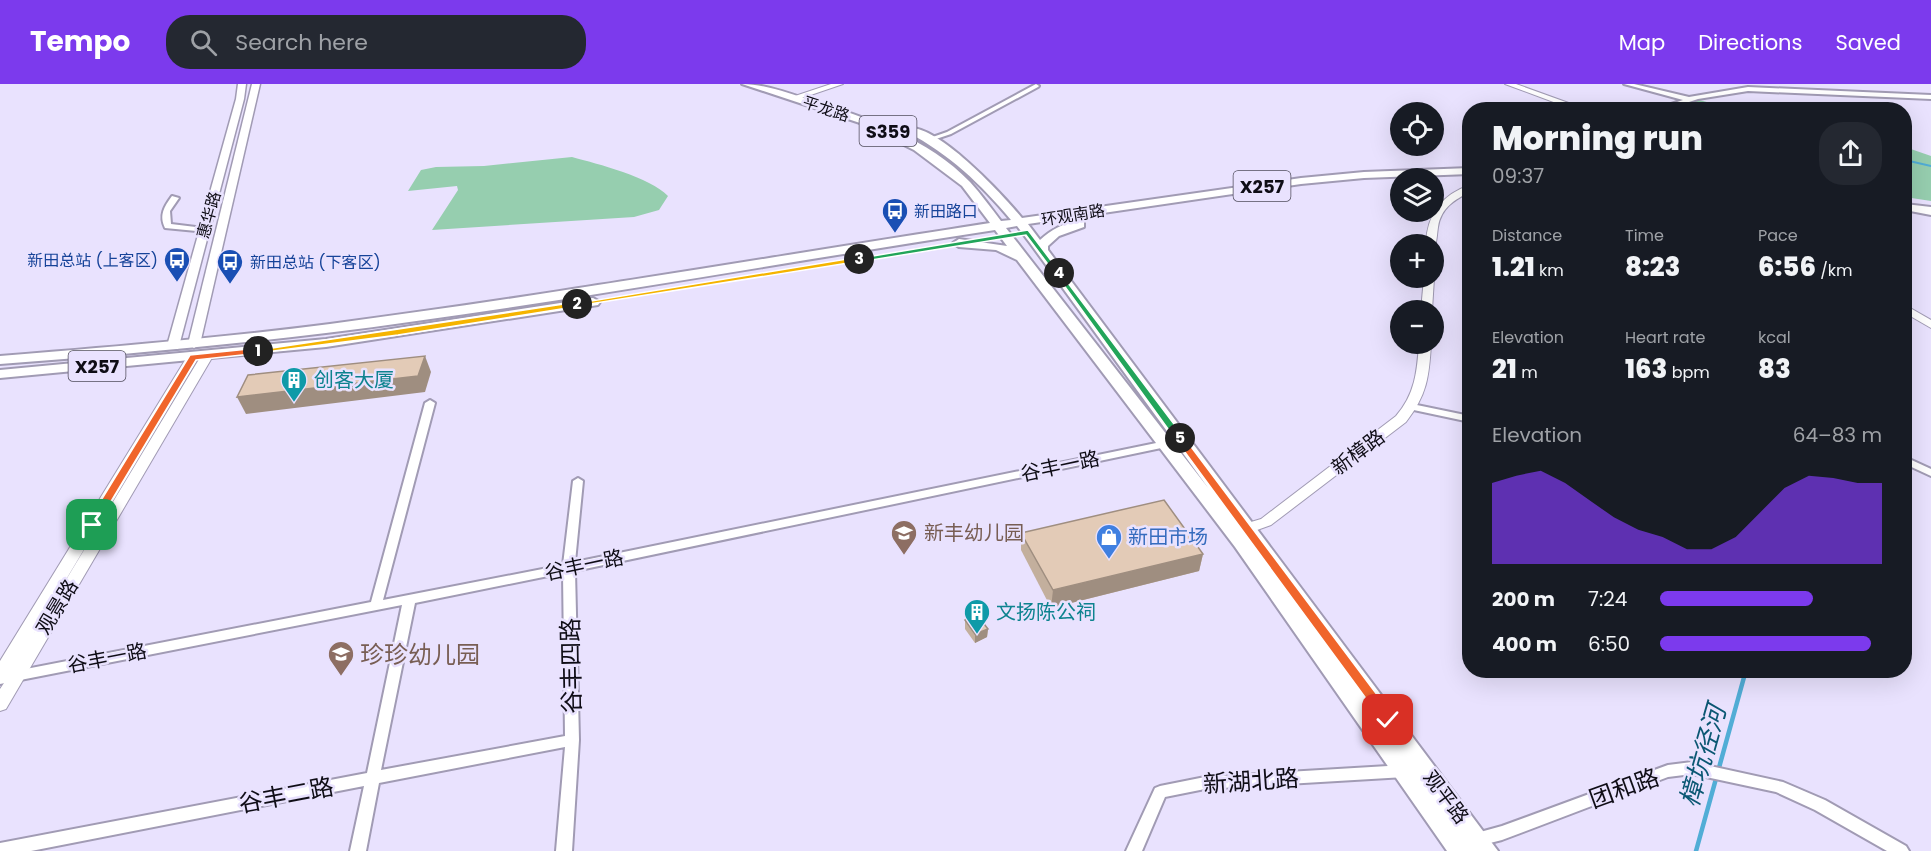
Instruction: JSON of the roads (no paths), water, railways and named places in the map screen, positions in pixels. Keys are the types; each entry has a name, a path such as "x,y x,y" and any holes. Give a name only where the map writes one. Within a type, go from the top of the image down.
{"main road":[{"name":"惠华路","path":"173,346 240,99 242,84"},
{"name":"惠华路","path":"198,352 256,84"},
{"name":"平龙路","path":"747,84 876,126 921,147 955,173 983,202 1004,231"},
{"name":"平龙路","path":"774,84 886,119 930,139 968,165 1004,202 1025,228"},
{"name":"环观南路","path":"1025,228 1056,218 1301,181 1374,174 1462,171"},
{"path":"1444,181 1462,180"},
{"name":"环观南路","path":"0,360 173,346 198,352 944,235 1080,224 1308,189 1390,183"},
{"path":"944,235 977,220 984,211 983,202"},
{"path":"1004,202 1027,213 1056,218"},
{"path":"1912,208 1931,211"},
{"path":"1912,215 1931,218"},
{"path":"959,243 998,247 1035,256 1047,238 1080,224"},
{"name":"观平路","path":"1025,228 1035,256 1166,444 1406,771 1461,851"},
{"name":"环观南路","path":"0,374 398,333 959,243 1004,231"},
{"name":"观平路","path":"1004,231 1035,256 1246,529 1482,845"}],"street":[{"path":"793,98 838,84"},
{"path":"1509,84 1561,102"},
{"path":"1627,84 1688,99"},
{"path":"930,139 949,133 1036,86"},
{"path":"1680,102 1748,89 1931,97"},
{"path":"1432,234 1436,212 1451,198 1462,192"},
{"path":"175,198 167,208 165,219 168,226 204,230"},
{"path":"1912,305 1931,317"},
{"path":"1912,313 1931,325"},
{"name":"观景路","path":"0,704 198,352"},
{"name":"观景路","path":"0,677 198,352"},
{"name":"新樟路","path":"1246,529 1266,522 1401,419 1412,407 1423,385 1425,354"},
{"path":"376,605 430,403"},
{"path":"1412,407 1462,417"},
{"name":"谷丰一路","path":"0,677 17,676 409,600 1166,444"},
{"path":"1912,464 1931,473"},
{"name":"谷丰四路","path":"564,851 572,740 569,568 578,481"},
{"path":"358,851 409,600"},
{"name":"谷丰二路","path":"0,850 572,740"},
{"name":"团和路","path":"1482,845 1502,833 1668,771 1692,768 1763,782 1797,794 1901,851"},
{"name":"新湖北路","path":"1134,851 1160,792 1205,783 1406,771"}],"waterway":[{"name":"樟坑径河","path":"1912,162 1931,166"},
{"name":"樟坑径河","path":"1696,851 1744,678"}],"place":[{"name":"新田路口","path":"895,234"},
{"name":"新田总站 (上客区)","path":"177,283"},
{"name":"新田总站 (下客区)","path":"230,285"},
{"name":"创客大厦","path":"294,403"},
{"name":"新丰幼儿园","path":"904,556"},
{"name":"新田市场","path":"1109,560"},
{"name":"文扬陈公祠","path":"977,635"},
{"name":"珍珍幼儿园","path":"341,677"}]}
